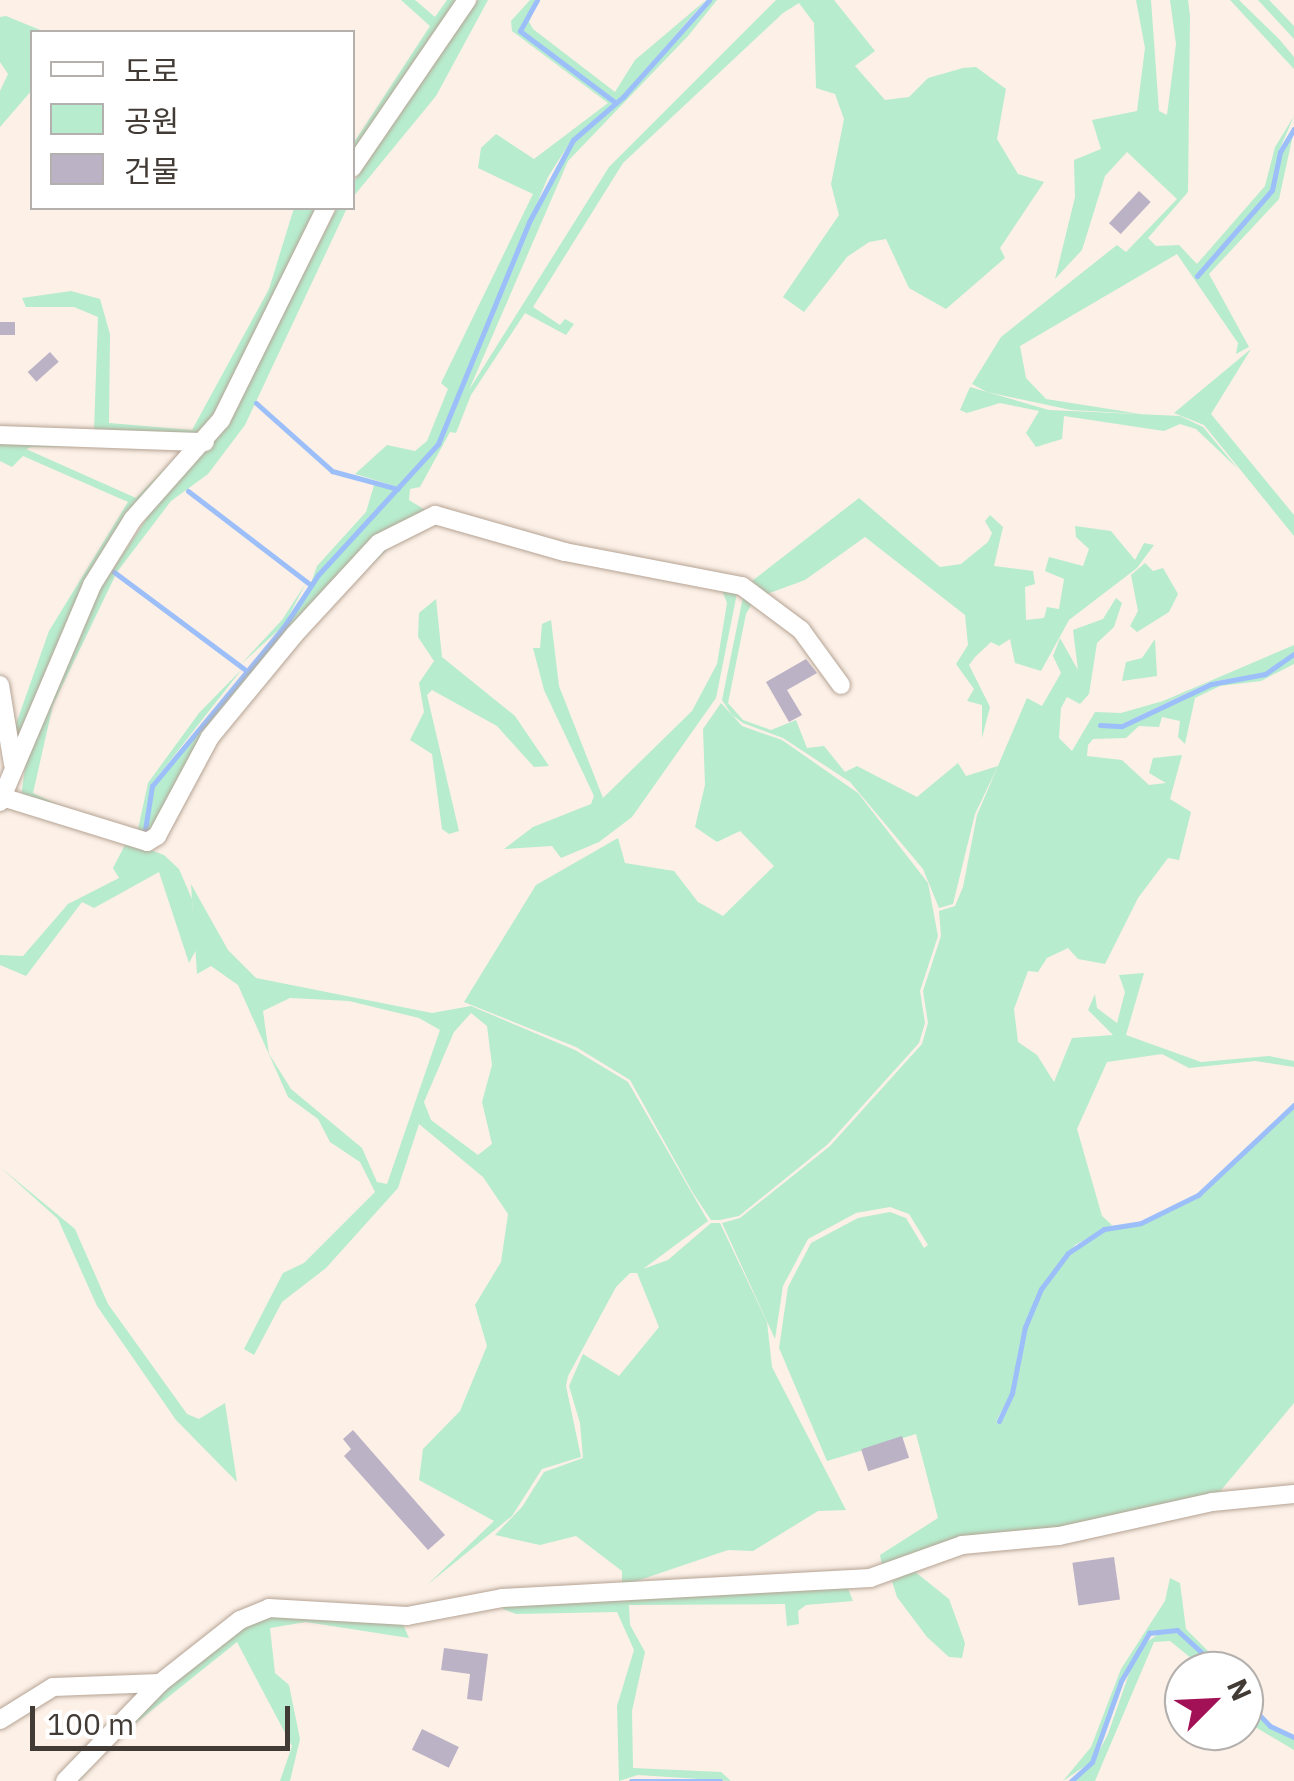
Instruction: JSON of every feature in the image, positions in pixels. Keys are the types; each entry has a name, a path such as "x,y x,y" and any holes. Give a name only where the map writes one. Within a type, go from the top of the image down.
{"street":[{"path":"355,164 467,0"},
{"path":"325,210 205,442 110,554 73,622 1,800 147,842 157,836 210,738 294,634 379,542 435,515 566,552 742,586 819,648 841,684"},
{"path":"0,435 205,442"},
{"path":"0,685 13,766"},
{"path":"66,1781 160,1683 240,1620 269,1608 407,1616 502,1598 870,1578 979,1542 1072,1534 1212,1502 1294,1494"},
{"path":"0,1720 53,1686 160,1683"}],"green space":[{"path":"401,0 415,0 435,17 447,0 458,0 355,155 355,141 430,26"},
{"path":"478,0 488,0 436,96 355,195 355,180"},
{"path":"530,0 535,0 519,32 615,103 572,139 548,177 437,443 398,487 355,474 387,445 415,451 427,441 448,389 441,383 533,194 478,168 481,148 496,134 534,159 608,103 512,31 511,21"},
{"path":"538,0 529,22 533,29 615,92 635,60 706,0 617,102 521,30"},
{"path":"710,0 717,0 688,36 568,161 469,390 609,167 776,0 834,0 875,51 855,66 885,100 909,97 928,78 963,68 976,67 1006,89 997,139 1018,174 1044,182 1000,248 1005,258 946,309 909,288 886,239 869,242 847,257 804,312 783,297 839,215 831,184 844,119 835,94 816,88 814,23 799,3 783,13 623,163 533,307 560,325 565,319 574,324 566,335 525,313 471,395 456,433 450,432 420,487 410,489 409,500 427,511 235,698 163,821 146,836 153,786 286,626 319,576 439,444 530,222 573,140 624,98"},
{"path":"1136,0 1151,0 1159,111 1167,115 1176,44 1170,0 1188,0 1190,16 1188,192 1148,238 1156,246 1179,245 1197,264 1265,186 1275,147 1294,116 1279,151 1278,162 1294,130 1279,199 1209,274 1249,347 1236,354 1238,343 1177,254 1020,346 1026,378 1046,399 1141,414 1071,410 987,392 972,384 1001,337 1117,245 1126,252 1177,199 1127,152 1105,176 1082,250 1055,279 1075,197 1074,160 1101,149 1092,120 1137,111 1145,48"},
{"path":"1230,0 1239,0 1279,39 1294,57 1294,69"},
{"path":"1258,0 1269,0 1294,26 1294,39"},
{"path":"0,17 40,30 30,30 30,92 0,127 0,91 8,74 0,62"},
{"path":"293,210 319,210 229,389 198,438 94,431 98,317 74,307 26,307 22,298 71,291 100,299 110,334 109,423 192,430 269,289"},
{"path":"336,210 346,210 245,425 208,474 171,501 117,572 53,705 33,793 82,816 21,797 26,761 93,599 151,512 224,430"},
{"path":"1251,349 1211,414 1294,515 1294,536 1204,425 1174,413"},
{"path":"970,387 1049,410 1180,416 1203,427 1238,469 1196,429 1180,424 1164,431 1064,416 1062,439 1036,447 1026,433 1039,411 1000,403 967,413 960,410"},
{"path":"0,442 189,445 90,573 14,749 11,738 49,631 128,502 23,456 12,467 0,461","holes":["173,447 182,451 136,498 26,449"]},
{"path":"375,482 395,490 311,583 317,566 366,512"},
{"path":"859,498 940,567 961,564 988,542 992,533 985,521 990,515 1003,527 994,566 1033,571 1035,584 1025,587 1026,620 1044,618 1047,607 1059,609 1064,579 1045,571 1049,557 1083,566 1089,549 1076,537 1075,526 1111,531 1135,560 1144,543 1154,545 1137,568 1069,620 1041,671 1015,663 1010,639 999,646 991,642 975,657 969,665 990,707 982,738 982,705 967,701 974,689 956,664 968,645 965,615 865,537 805,580 767,594 752,581"},
{"path":"1145,563 1153,571 1163,568 1178,594 1169,612 1137,632 1130,626 1138,611 1131,575"},
{"path":"306,583 284,625 241,664 282,620"},
{"path":"721,588 737,593 716,698 632,817 599,842 561,858 552,846 504,849 533,827 591,804 594,796 544,690 533,648 540,648 542,624 551,620 559,686 603,798 692,711 717,664 727,603"},
{"path":"744,592 756,597 746,614 728,703 743,720 771,730 796,720 807,748 824,746 845,772 857,766 917,797 958,763 966,776 998,766 975,814 953,904 939,908 923,869 850,782 783,738 743,723 732,715 722,700"},
{"path":"1116,598 1122,603 1114,627 1097,643 1089,694 1080,704 1067,697 1061,708 1059,738 1072,751 1095,712 1121,713 1163,701 1294,645 1294,652 1264,673 1210,682 1122,724 1098,724 1122,727 1211,685 1265,675 1294,656 1294,664 1261,681 1220,686 1195,698 1185,744 1178,737 1180,721 1162,717 1159,727 1139,726 1126,738 1093,739 1088,745 1087,756 1122,760 1149,785 1166,783 1149,773 1153,758 1182,755 1170,799 1191,812 1179,860 1168,858 1138,898 1105,964 1078,959 1068,948 1047,958 1038,972 1028,971 1014,1009 1018,1042 1037,1055 1054,1082 1072,1038 1113,1035 1088,1010 1095,994 1097,1008 1117,1023 1125,992 1119,975 1144,973 1126,1035 1201,1062 1269,1056 1294,1061 1294,1067 1255,1061 1189,1068 1162,1054 1107,1062 1077,1129 1102,1216 1112,1225 1075,1245 1040,1288 1024,1327 1011,1392 995,1424 1014,1393 1027,1327 1042,1289 1069,1254 1104,1230 1141,1224 1198,1196 1294,1107 1294,1403 1217,1495 882,1566 880,1555 938,1518 916,1434 827,1461 779,1348 788,1287 811,1243 858,1218 890,1212 906,1218 924,1248 928,1245 909,1214 890,1207 856,1213 808,1239 783,1286 775,1339 722,1223 740,1218 830,1146 922,1044 928,1023 923,991 941,936 939,911 955,906 963,887 977,815 1027,698 1042,706 1061,673 1053,656 1060,638 1078,670 1073,630 1103,619"},
{"path":"436,599 442,657 515,716 549,766 534,767 497,726 432,690 427,695 459,831 449,834 442,829 432,754 410,740 424,712 419,683 434,661 418,637 419,613"},
{"path":"1155,639 1157,676 1122,681 1126,662 1142,658"},
{"path":"242,669 151,785 143,835 88,818 138,829 148,783 199,713"},
{"path":"721,703 742,726 782,740 858,793 928,883 938,936 920,991 925,1023 919,1043 828,1144 739,1216 711,1220 630,1080 576,1047 464,1002 536,885 618,838 625,863 674,871 698,902 723,916 774,866 740,831 717,842 695,827 705,785 703,729"},
{"path":"127,841 164,855 179,869 192,899 196,950 189,963 159,872 94,908 82,902 26,976 0,965 0,955 23,956 68,904 119,878 113,868"},
{"path":"191,884 228,950 256,978 432,1013 471,1006 575,1050 628,1082 708,1221 643,1269 668,1260 711,1223 720,1223 767,1322 772,1367 846,1510 818,1511 753,1551 728,1550 622,1586 622,1571 576,1536 540,1545 495,1535 522,1507 544,1472 583,1458 580,1423 569,1386 583,1354 619,1376 659,1327 637,1273 630,1273 616,1287 568,1376 566,1386 581,1457 542,1469 512,1516 427,1585 494,1521 419,1480 423,1449 460,1411 487,1346 475,1305 501,1262 508,1214 483,1177 419,1124 398,1188 326,1268 282,1302 254,1355 244,1349 283,1273 304,1263 375,1192 360,1162 330,1142 318,1119 288,1097 238,985 211,966 197,974","holes":["290,998 349,1001 419,1018 440,1030 387,1184 377,1182 362,1148 291,1089 269,1054 263,1011","471,1013 487,1026 492,1065 482,1102 492,1144 478,1155 431,1120 424,1102 454,1032"]},
{"path":"0,1167 75,1229 108,1304 187,1414 199,1419 225,1403 237,1482 176,1420 97,1306 58,1219"},
{"path":"914,1571 949,1599 965,1643 962,1658 949,1657 927,1637 897,1597 892,1581"},
{"path":"1170,1578 1180,1583 1186,1629 1208,1651 1177,1629 1148,1632 1120,1680 1091,1762 1063,1781 1091,1747 1121,1669 1165,1601"},
{"path":"847,1586 853,1601 806,1605 798,1611 799,1624 787,1626 785,1604 629,1605 630,1625 645,1652 632,1711 633,1768 721,1772 731,1781 638,1775 619,1781 617,1706 634,1650 617,1612 516,1614 503,1609 504,1603"},
{"path":"269,1616 402,1622 409,1638 306,1622 270,1628 275,1673 289,1685 300,1739 290,1781 280,1781 292,1746 237,1642 116,1739 79,1781 69,1781 111,1734 244,1626"},
{"path":"1166,1629 1186,1637 1200,1651 1182,1651 1170,1641 1154,1642 1095,1781 1073,1781 1093,1763 1108,1734 1138,1648"},
{"path":"1264,1722 1294,1738 1294,1750 1264,1732"}],"building":[{"path":"1139,191 1151,202 1121,234 1109,223"},
{"path":"0,322 15,322 15,335 0,335"},
{"path":"50,352 59,362 36,382 28,372"},
{"path":"806,659 817,673 787,690 802,715 789,722 766,682"},
{"path":"353,1430 445,1535 428,1550 344,1456 351,1449 343,1439"},
{"path":"902,1436 909,1458 868,1471 861,1449"},
{"path":"1114,1557 1120,1600 1078,1605 1072,1563"},
{"path":"444,1648 488,1654 482,1701 467,1699 470,1674 441,1670"},
{"path":"422,1729 459,1747 449,1768 412,1750"}],"waterway":[{"path":"537,0 520,31 616,103"},
{"path":"144,836 152,786 285,625 318,575 438,444 529,222 573,140 623,97 709,0"},
{"path":"1197,276 1272,190 1280,152 1294,129"},
{"path":"256,403 332,471 398,489"},
{"path":"188,491 311,585"},
{"path":"114,572 244,669"},
{"path":"1100,725 1122,726 1211,684 1265,674 1294,654"},
{"path":"999,1421 1012,1393 1025,1327 1041,1289 1068,1253 1104,1229 1141,1223 1198,1195 1294,1105"},
{"path":"1071,1781 1092,1762 1121,1681 1149,1633 1177,1630 1200,1651"},
{"path":"1264,1720 1294,1737"},
{"path":"631,1781 720,1781"}]}
